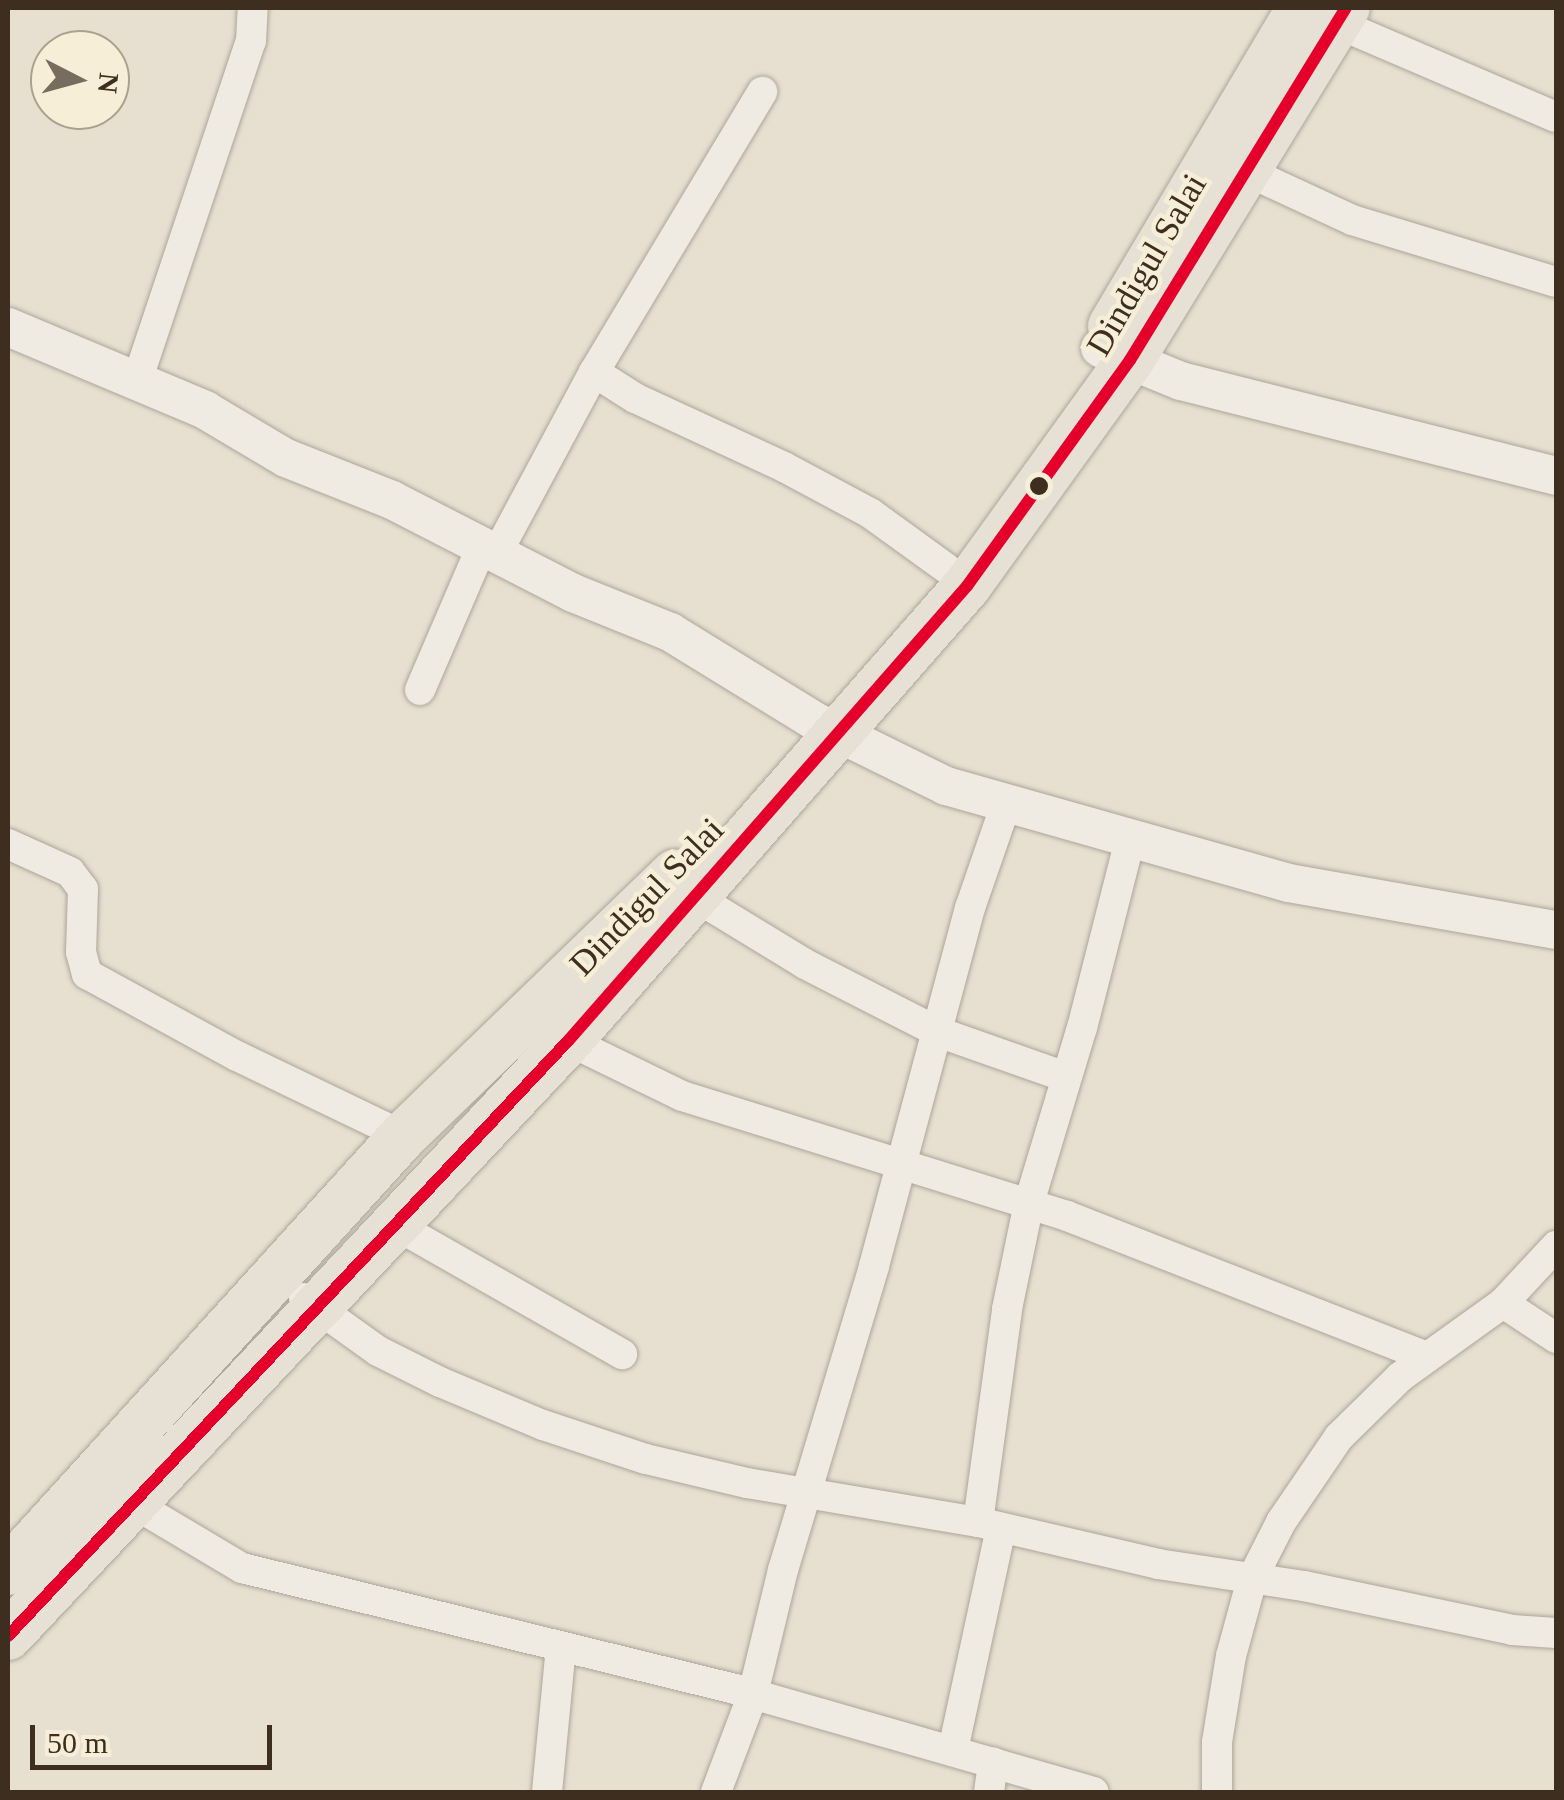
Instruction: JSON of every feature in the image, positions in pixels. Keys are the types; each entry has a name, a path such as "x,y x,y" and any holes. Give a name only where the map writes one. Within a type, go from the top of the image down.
{"main road":[{"name":"Dindigul Salai","path":"8,1571 113,1489 314,1307 392,1223 548,1030 827,728 968,586 1115,354 1322,11"},
{"name":"Dindigul Salai","path":"827,728 1036,449 1115,354"},
{"name":"Dindigul Salai","path":"8,1636 276,1273 403,1136 548,1030"}],"street":[{"path":"137,381 251,41 253,8"},
{"path":"1322,11 1556,117"},
{"path":"420,690 490,549 762,92"},
{"path":"1228,162 1352,220 1556,282"},
{"path":"8,327 205,410 286,458 392,500 573,593 670,632 827,728 946,786 1289,883 1556,930"},
{"path":"1115,354 1180,381 1556,476"},
{"path":"594,372 636,398 784,466 870,513 946,568"},
{"path":"716,1792 753,1694 970,908 1006,804"},
{"path":"953,1750 990,1525 1007,1309 1029,1203 1130,840"},
{"path":"8,844 70,872 83,889 81,952 87,974 237,1056 403,1136"},
{"path":"681,889 806,964 938,1032 1066,1077"},
{"path":"548,1030 682,1096 1029,1203 1314,1310 1426,1357"},
{"path":"392,1223 622,1354"},
{"path":"1217,1792 1220,1725 1231,1656 1252,1579 1281,1522 1339,1437 1426,1357 1502,1303 1556,1246"},
{"path":"276,1273 314,1307 378,1351 543,1425 646,1459 807,1493 990,1525 1158,1564 1512,1630 1556,1633"},
{"path":"1502,1303 1556,1338"},
{"path":"113,1489 242,1568 753,1694 1094,1792"},
{"path":"548,1792 562,1647"},
{"path":"989,1792 993,1762"}],"transit line":[{"path":"8,1636 568,1041 967,586 1130,360 1346,8"}]}
